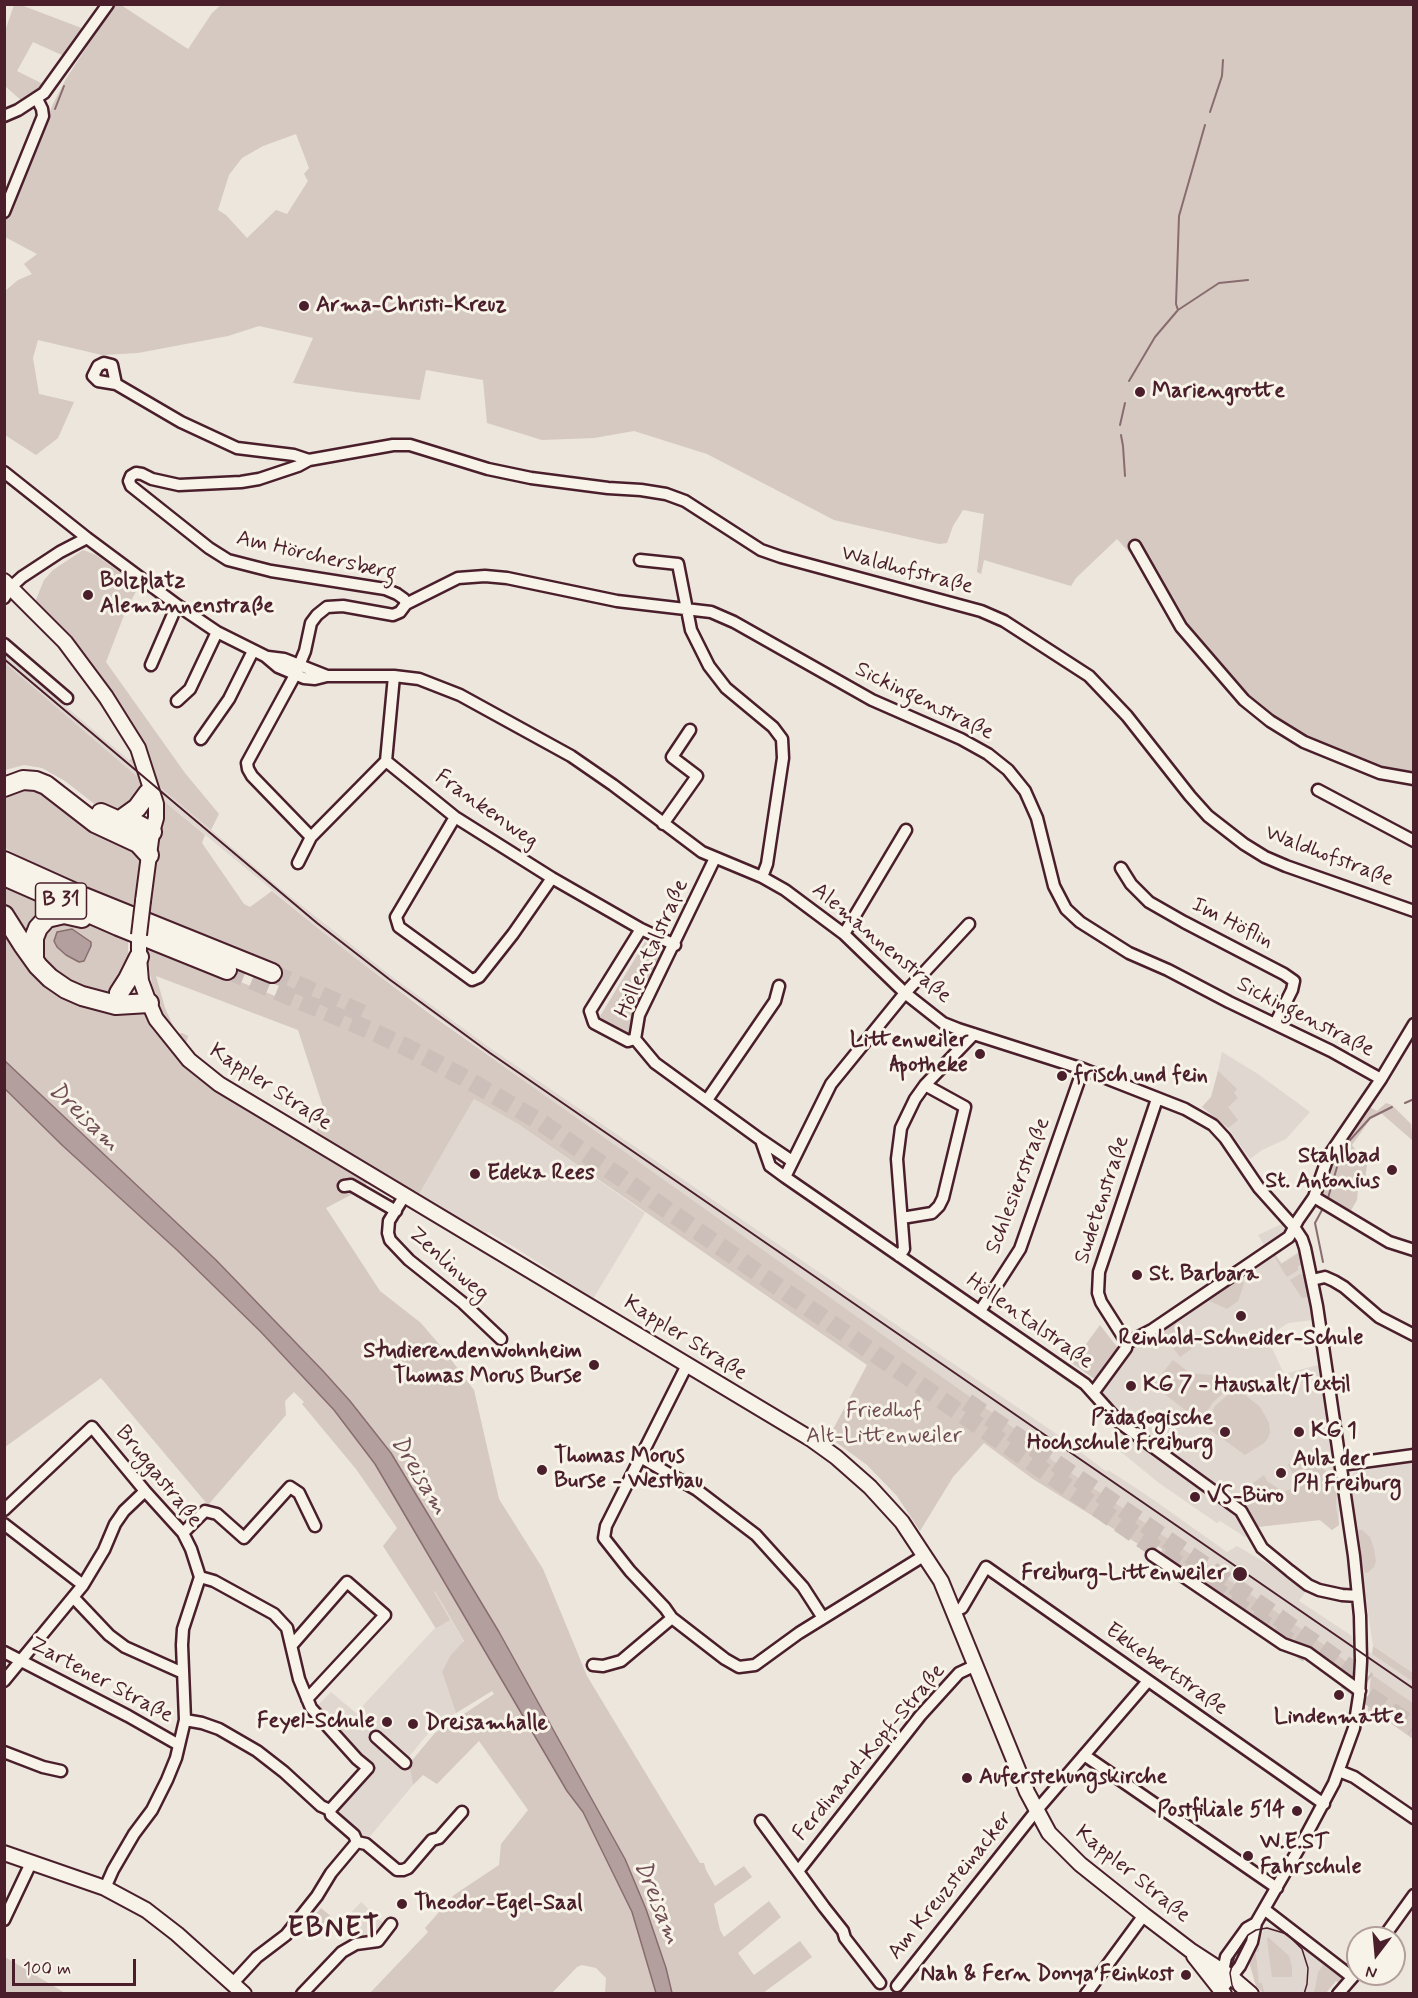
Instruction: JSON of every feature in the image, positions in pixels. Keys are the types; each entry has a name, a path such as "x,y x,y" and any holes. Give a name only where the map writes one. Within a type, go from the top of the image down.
{"highway":[{"path":"4,773 28,769 43,771 120,827 149,855"},
{"path":"4,787 23,780 36,781 46,785 96,823 120,827 137,824 152,832"},
{"path":"120,827 137,808 150,788"},
{"path":"4,855 36,875"},
{"name":"B 31","path":"4,861 272,973"},
{"name":"B 31","path":"4,876 118,926 228,970"},
{"name":"B 31","path":"34,960 34,938 42,923 52,916 69,914 118,926"},
{"path":"4,915 34,960 50,978 66,989 116,1005 147,998"},
{"path":"119,993 139,957"},
{"path":"97,1000 135,991 147,998"}],"street":[{"path":"4,116 37,99 55,80 108,4"},
{"path":"4,212 43,116 37,99"},
{"path":"116,384 181,422 237,448 294,455 309,460"},
{"name":"Waldhofstraße","path":"309,460 393,445 410,445 488,469 531,478 666,494 684,501 761,550 981,611 1004,621 1089,676 1127,716 1208,816 1244,844 1286,866 1413,910"},
{"name":"Am Hörchersberg","path":"297,670 305,651 311,623 316,615 327,607 343,606 393,615 400,612 406,604 404,599 385,589 271,571 228,560 209,548 131,486 129,481 136,473 179,485 241,482 259,479 309,460"},
{"name":"Alemannenstraße","path":"4,472 87,538 217,632 265,656 284,659 297,670 327,676 394,676 419,679 438,685 571,756 613,785 693,847 762,877 794,896 844,934 905,993 943,1023 1083,1069 1192,1113 1213,1125 1226,1138 1270,1202 1294,1227"},
{"path":"7,589 40,565 87,538"},
{"path":"1135,546 1181,627 1244,700 1270,721 1304,742 1380,773 1413,778"},
{"path":"640,560 678,564 691,630 709,666 726,688 773,727 782,739 783,758 767,864 762,877"},
{"name":"Sickingenstraße","path":"406,604 458,578 485,576 507,578 617,601 711,612 734,622 872,700 961,739 988,754 1008,770 1025,791 1037,818 1054,886 1066,909 1089,927 1129,953 1331,1051 1381,1079"},
{"name":"Kappler Straße","path":"7,589 65,642 106,697 138,748 150,788 152,832 143,901 139,957 147,998 156,1019 189,1060 211,1078 266,1114 811,1439 836,1457 886,1503 925,1555 941,1581 1036,1811 1049,1833 1064,1849 1144,1915 1190,1950 1227,1973 1251,1994"},
{"path":"151,665 177,605"},
{"path":"177,701 190,688 217,632"},
{"path":"4,644 67,698"},
{"path":"201,739 229,699 254,651"},
{"path":"297,670 249,758 248,769 311,837"},
{"path":"298,862 311,837 386,761 394,676"},
{"path":"663,824 697,776 672,757 690,730"},
{"name":"Frankenweg","path":"386,761 455,817 552,878 641,929 675,945"},
{"path":"1318,790 1413,841"},
{"path":"455,817 396,917 399,927 471,980 478,978 513,934 552,878"},
{"path":"844,934 906,830"},
{"name":"Höllentalstraße","path":"715,858 675,945 639,1015 632,1040 655,1063 792,1161"},
{"name":"Im Höflin","path":"1121,868 1131,884 1149,902 1294,981 1292,990 1275,1024"},
{"path":"784,1177 831,1084 905,993 969,924"},
{"path":"632,1040 594,1023 590,1011 641,929"},
{"path":"706,1100 775,1001 779,986"},
{"path":"1093,1393 1126,1348 1127,1343 1152,1330 1290,1237 1314,1197 1329,1157 1381,1079 1413,1024"},
{"path":"899,1256 904,1249 897,1159 898,1142 906,1114 925,1085 974,1034"},
{"name":"Schlesierstraße","path":"980,1311 1020,1249 1083,1069"},
{"path":"902,1218 932,1213 939,1206 943,1198 965,1107 925,1085"},
{"name":"Sudetenstraße","path":"1127,1343 1101,1302 1098,1293 1099,1272 1157,1099"},
{"name":"Höllentalstraße","path":"761,1140 770,1166 784,1177 1068,1371 1085,1384 1120,1423 1241,1511 1262,1548 1290,1571 1319,1590 1342,1596 1358,1596"},
{"name":"Zenlinweg","path":"344,1186 351,1185 396,1211"},
{"name":"Zenlinweg","path":"405,1195 389,1221 390,1240 396,1248 501,1339"},
{"path":"1314,1197 1389,1242 1413,1250"},
{"path":"1227,1973 1240,1966 1252,1941 1256,1923 1339,1771 1354,1728 1360,1690 1358,1596 1341,1465 1312,1280 1302,1239 1294,1227"},
{"path":"1312,1280 1325,1277 1334,1281 1379,1317 1413,1335"},
{"path":"687,1365 606,1526 604,1538 672,1618 725,1659 739,1667 755,1665 799,1633 925,1555"},
{"name":"Bruggastraße","path":"4,1510 92,1427 183,1533 200,1577"},
{"path":"1341,1465 1413,1455"},
{"path":"642,1458 697,1490 756,1535 803,1587 823,1618"},
{"path":"183,1533 205,1511 217,1514 244,1538 290,1487 299,1493 315,1526"},
{"path":"4,1681 83,1585 104,1550 119,1518 145,1491"},
{"path":"4,1524 83,1585"},
{"path":"1152,1555 1282,1644 1308,1653 1360,1690"},
{"name":"Ekkebertstraße","path":"955,1611 962,1608 987,1567 1323,1804"},
{"path":"105,1888 134,1834 152,1810 162,1791 179,1745 185,1720 183,1629 200,1577 214,1581 274,1614 287,1628 299,1679 316,1715 368,1768 330,1810"},
{"path":"292,1645 347,1582 385,1615 308,1699"},
{"path":"72,1598 109,1635 125,1647 183,1673"},
{"path":"593,1665 603,1666 621,1661 672,1618"},
{"name":"Zartener Straße","path":"4,1652 179,1745"},
{"name":"Ferdinand-Kopf-Straße","path":"799,1870 920,1716 959,1672 976,1665"},
{"name":"Am Kreuzsteinacker","path":"897,1986 1036,1811 1148,1681"},
{"path":"185,1720 202,1723 245,1743 284,1772 321,1806 330,1810 331,1815 354,1835 357,1842"},
{"path":"376,1737 405,1763"},
{"path":"4,1752 61,1772"},
{"path":"1084,1755 1277,1888"},
{"path":"1339,1771 1354,1777 1413,1818"},
{"path":"357,1842 366,1844 397,1870 403,1870 408,1868 432,1840 439,1838 462,1812"},
{"path":"761,1821 880,1983"},
{"path":"4,1852 105,1888 146,1910 177,1934 236,1989 257,1958 286,1935 317,1896 331,1873 357,1842"},
{"path":"4,1920 31,1863"},
{"path":"1391,1926 1413,1895"},
{"path":"1264,1909 1346,1968"},
{"path":"1086,1994 1144,1915"},
{"path":"1221,1992 1227,1973 1226,1957 1247,1928 1256,1923"},
{"path":"302,1994 342,1952 356,1944 378,1941 392,1924"},
{"name":"Kappler Straße","path":"1190,1950 1221,1992"}],"shaded area":[{"path":"4,654 282,890 391,976 493,1050 1227,1552 1237,1546 1280,1571 1282,1568 1309,1587 1299,1601 1352,1636 1372,1654 1413,1682 1413,1703 1349,1659 1347,1662 1052,1460 1045,1450 598,1134 354,957 159,797 5,663"},
{"path":"72,929 91,942 84,961 79,962 66,955 54,941 57,932"},
{"path":"1222,1052 1258,1074 1310,1112 1286,1139 1262,1150 1250,1159 1228,1128 1202,1107 1211,1097"},
{"name":"Dreisam","path":"5,1061 216,1260 323,1371 391,1453 499,1632 625,1859 646,1909 672,1993 656,1993 632,1912 583,1812 567,1791 375,1464 334,1410 260,1331 5,1089"},
{"path":"474,1099 518,1124 645,1213 593,1299 557,1278 558,1275 514,1247 488,1232 486,1235 419,1194"},
{"path":"1282,1224 1292,1240 1266,1248 1258,1235"},
{"name":"Pädagogische Hochschule Freiburg","path":"1300,1251 1312,1296 1313,1320 1288,1323 1267,1337 1284,1374 1322,1364 1339,1484 1339,1525 1332,1530 1320,1520 1257,1527 1245,1537 1220,1521 1217,1523 1159,1483 1121,1452 1112,1442 1126,1423 1101,1399 1099,1392 1138,1336 1245,1269 1248,1272 1275,1254 1282,1263"},
{"path":"1408,1461 1413,1462 1413,1673 1373,1646 1350,1487 1353,1473"},
{"name":"Feyel-Schule","path":"435,1591 464,1642 450,1656 442,1672 456,1713 431,1730 408,1758 413,1785 367,1840 336,1811 374,1768 316,1707 331,1692 356,1713 435,1628 419,1600"},
{"path":"361,1902 384,1924 369,1940 359,1941 344,1927 343,1921"},
{"path":"1266,1926 1285,1930 1323,1965 1318,1972 1313,1993 1265,1993 1262,1983 1259,1984 1256,1951 1259,1951 1258,1942"}],"green space":[{"path":"222,4 1413,5 1413,775 1385,771 1309,742 1286,728 1239,690 1180,623 1141,565 1117,539 1076,578 1071,586 984,560 981,574 977,572 984,514 963,510 953,526 947,543 939,544 834,520 707,454 634,431 594,438 542,440 487,423 483,380 426,370 420,400 293,383 313,338 259,326 228,336 138,353 102,355 38,340 33,358 39,394 74,402 58,438 36,455 5,435 5,291 18,280 32,274 24,264 37,254 5,237 4,224 53,104 66,79 114,5 121,5 188,49 212,13","holes":["296,134 309,168 304,174 308,181 287,214 276,210 247,238 226,215 218,210 229,175 242,158 263,146"]},
{"path":"14,5 21,5 84,29 64,56 33,42 17,71 45,85 23,102 5,86 5,31"},
{"path":"83,550 96,555 139,586 126,610 106,662 185,773 219,814 211,830 129,761 132,758 132,751 91,692 102,685 58,626 35,602 44,580 53,570"},
{"path":"5,663 142,781 140,795 122,813 97,806 65,781 42,768 24,765 5,770"},
{"path":"35,786 141,856 139,881 132,907 35,865 5,848 4,793"},
{"name":"Friedhof Alt-Littenweiler","path":"159,797 205,835 202,843 244,904 250,907 272,891 430,1014 1045,1450 1052,1460 1315,1638 1347,1662 1348,1677 1283,1641 1160,1558 1162,1549 1149,1540 1143,1547 1033,1479 984,1443 953,1477 920,1531 897,1496 867,1465 829,1437 867,1365 518,1124 474,1099 419,1194 375,1169 364,1188 326,1208 380,1291 421,1323 474,1390 499,1499 543,1569 587,1676 700,1863 704,1863 715,1886 744,1866 752,1877 714,1904 724,1937 769,1901 781,1917 738,1953 754,1975 800,1941 812,1957 763,1993 672,1993 666,1968 625,1859 499,1632 391,1453 350,1401 216,1260 5,1061 4,926 46,984 156,1007 148,948 186,965 226,976 280,998 285,986 269,980 150,913 158,841","holes":["156,976 298,1030 326,1116 316,1131 266,1103 265,1105 218,1076 187,1048 188,1036 182,1033 177,1034 165,1008"]},
{"path":"5,888 55,910 30,940 5,908"},
{"path":"76,918 128,939 128,970 116,988 109,992 103,993 69,985 40,958 42,928"},
{"path":"645,942 664,951 633,1015 630,1035 625,1035 599,1018"},
{"path":"1218,1071 1237,1089 1234,1093 1238,1098 1228,1107 1238,1120 1228,1128 1202,1107 1211,1097"},
{"path":"4,1089 177,1250 260,1331 334,1410 375,1464 567,1791 583,1812 632,1912 656,1993 605,1993 606,1978 596,1968 582,1965 577,1967 552,1993 370,1993 428,1932 425,1928 454,1895 499,1865 501,1844 528,1810 479,1741 437,1784 423,1775 413,1785 409,1764 435,1733 494,1694 492,1691 456,1713 442,1672 450,1656 464,1641 435,1591 450,1620 436,1628 383,1546 397,1528 356,1469 294,1392 285,1401 286,1415 208,1505 101,1378 5,1447"},
{"path":"1386,1103 1392,1105 1411,1124 1413,1141 1381,1113 1372,1117 1352,1145 1367,1165 1365,1180 1359,1179 1357,1200 1350,1212 1320,1195 1332,1165 1369,1107 1377,1111"},
{"path":"1299,1253 1303,1264 1287,1277 1274,1256 1281,1264"},
{"path":"1241,1272 1244,1284 1238,1301 1227,1309 1203,1298"},
{"path":"1300,1274 1305,1275 1310,1296 1302,1298 1290,1280"},
{"path":"1175,1322 1194,1347 1180,1357 1161,1332"},
{"path":"1100,1325 1118,1348 1096,1378 1093,1378 1072,1363"},
{"path":"1173,1360 1190,1373 1220,1376 1225,1378 1229,1384 1227,1390 1213,1402 1206,1413 1203,1424 1153,1385"},
{"path":"1236,1392 1244,1394 1260,1407 1269,1423 1268,1438 1245,1455 1209,1429 1207,1424 1215,1406 1228,1395"},
{"path":"1310,1458 1337,1483 1336,1506 1339,1525 1332,1530 1320,1520 1257,1527 1244,1505 1249,1486 1264,1475 1267,1481 1283,1492 1291,1489 1296,1481 1288,1464"},
{"path":"1358,1530 1362,1530 1370,1537 1374,1549 1376,1561 1374,1567 1367,1573 1364,1572"},
{"path":"1373,1646 1413,1673 1413,1682 1372,1654"},
{"path":"1371,1674 1413,1703 1413,1739 1379,1715 1367,1718"},
{"path":"321,1908 340,1924 328,1938 309,1922"},
{"path":"1268,1937 1289,1956 1292,1977 1272,1977"},
{"path":"1258,1942 1259,1951 1256,1952 1259,1983 1262,1983 1265,1993 1256,1986 1249,1962 1250,1955"},
{"path":"1309,1950 1344,1976 1341,1985 1336,1981 1326,1993 1313,1993 1318,1972 1323,1965 1312,1956"},
{"path":"5,1957 65,1993 5,1993"}],"waterway":[{"path":"1210,112 1222,76 1223,60"},
{"path":"55,109 64,86"},
{"path":"1129,381 1155,337 1178,310 1176,304 1179,216 1205,125"},
{"path":"1178,310 1219,283 1248,280"},
{"path":"1120,425 1125,403"},
{"path":"1121,435 1125,476"},
{"path":"1405,1103 1414,1099"},
{"path":"1328,1198 1337,1167 1350,1140 1370,1118 1392,1107"},
{"path":"1322,1210 1315,1223 1323,1262"}],"tunnel":[{"path":"227,970 408,1048 539,1121 1308,1654"},
{"path":"272,973 370,1017"},
{"path":"967,1402 1368,1681"},
{"path":"1346,1680 1414,1727"}],"tram line":[{"path":"1236,1994 1230,1973 1235,1955 1248,1935 1256,1930 1267,1928 1287,1934 1302,1949 1308,1968 1304,1994"}],"railway":[{"path":"4,659 317,923 490,1053 1414,1689"}],"place":[{"name":"Arma-Christi-Kreuz","path":"304,306"},
{"name":"Mariengrotte","path":"1140,392"},
{"name":"Bolzplatz Alemannenstraße","path":"88,595"},
{"name":"Littenweiler Apotheke","path":"980,1054"},
{"name":"frisch und fein","path":"1062,1076"},
{"name":"Stahlbad St. Antonius","path":"1392,1170"},
{"name":"Edeka Rees","path":"475,1174"},
{"name":"St. Barbara","path":"1137,1275"},
{"name":"Reinhold-Schneider-Schule","path":"1241,1316"},
{"name":"Studierendenwohnheim Thomas Morus Burse","path":"594,1365"},
{"name":"KG 7 - Haushalt/Textil","path":"1131,1386"},
{"name":"Pädagogische Hochschule Freiburg","path":"1225,1432"},
{"name":"KG 1","path":"1299,1432"},
{"name":"Thomas Morus Burse - Westbau","path":"542,1470"},
{"name":"Aula der PH Freiburg","path":"1281,1473"},
{"name":"VS-Büro","path":"1195,1497"},
{"name":"Freiburg-Littenweiler","path":"1240,1574"},
{"name":"Lindenmatte","path":"1339,1695"},
{"name":"Feyel-Schule","path":"387,1722"},
{"name":"Dreisamhalle","path":"413,1724"},
{"name":"Auferstehungskirche","path":"967,1778"},
{"name":"Postfiliale 514","path":"1297,1811"},
{"name":"W.E.ST Fahrschule","path":"1248,1856"},
{"name":"Theodor-Egel-Saal","path":"402,1904"},
{"name":"Nah & Fern Donya Feinkost","path":"1186,1975"}],"district":[{"name":"EBNET","path":"334,1930"}]}
